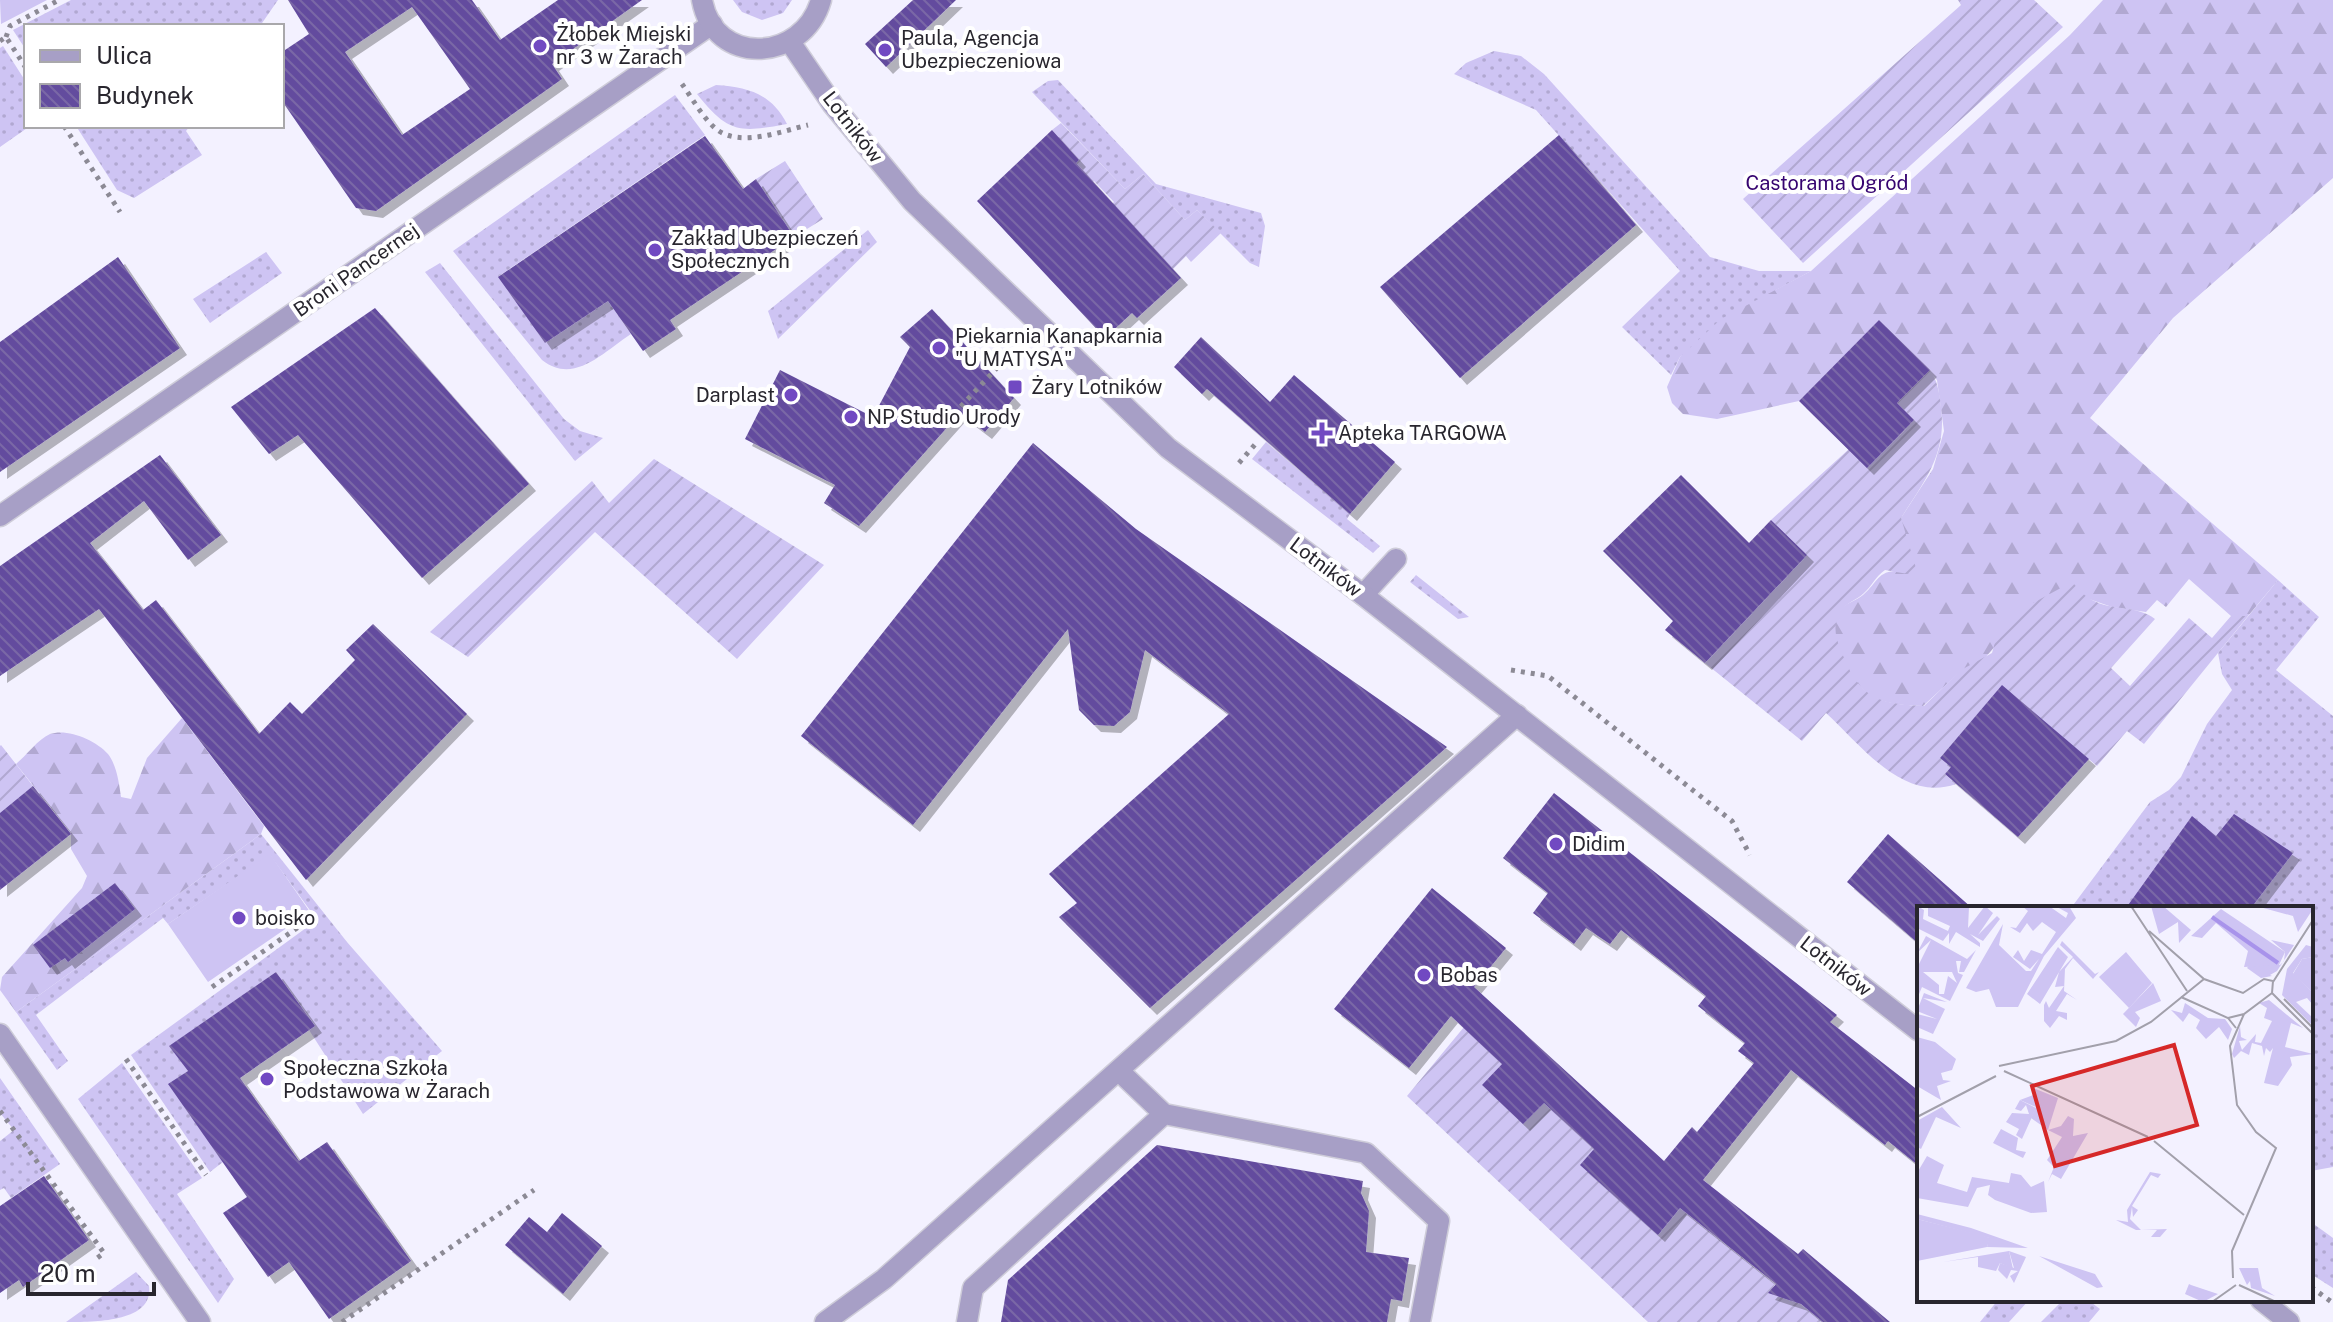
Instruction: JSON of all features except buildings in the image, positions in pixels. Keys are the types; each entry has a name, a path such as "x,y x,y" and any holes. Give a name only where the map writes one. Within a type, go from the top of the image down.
{"street":[{"path":"702,0 712,24 732,41 756,49 790,42 806,31 821,0"},
{"name":"Broni Pancernej","path":"0,516 712,24"},
{"name":"Lotników","path":"790,42 833,105 912,201 1000,290 1168,448 1363,595 1917,1029"},
{"path":"1363,595 1396,559"},
{"path":"825,1322 884,1279 1517,715"},
{"path":"0,1034 200,1322"},
{"path":"1119,1071 1164,1114 1366,1153 1439,1221 1420,1322"},
{"path":"967,1322 973,1288 1164,1114"},
{"path":"2264,1302 2289,1322"}],"path":[{"path":"24,65 3,39 10,26 59,0"},
{"path":"682,84 716,128 730,135 756,137 808,125"},
{"path":"65,128 120,212"},
{"path":"947,421 1012,352"},
{"path":"1238,463 1258,441"},
{"path":"1225,454 1250,473"},
{"path":"1503,664 1513,671 1548,676 1732,821 1753,862"},
{"path":"212,987 310,919"},
{"path":"126,1059 206,1175"},
{"path":"0,1111 104,1253 93,1261"},
{"path":"0,1127 8,1121"},
{"path":"342,1322 534,1190"},
{"path":"2313,1288 2333,1303"}],"green space":[{"path":"0,0 47,0 1,24"},
{"path":"71,0 278,0 261,24 25,24"},
{"path":"733,0 792,0 783,13 762,20 742,12"},
{"name":"Castorama Ogród","path":"1958,0 2034,0 2063,27 1803,263 1743,199 1961,5"},
{"path":"2103,0 2333,0 2333,178 2173,318 2090,418 2278,580 2248,616 2231,616 2189,579 2166,607 2157,600 2146,612 2112,607 2089,599 1997,644 1984,659 1961,671 1923,706 1881,700 1866,692 1849,671 1837,644 1836,618 1842,608 1863,595 1883,574 1901,571 1901,518 1933,469 1944,431 1937,380 1879,321 1799,401 1717,419 1683,414 1672,403 1667,387 1680,357 1721,319 1811,271 2070,35"},
{"path":"24,24 24,47 13,30"},
{"path":"3,46 24,79 24,128 27,128 0,147 0,48"},
{"path":"1494,51 1521,56 1544,74 1710,257 1759,271 1811,271 1776,290 1680,357 1671,375 1622,327 1680,271 1536,110 1454,74 1466,63"},
{"path":"1058,80 1156,184 1261,213 1265,226 1259,267 1250,263 1197,210 1185,220 1143,174 1125,189 1032,92 1048,81"},
{"path":"716,85 758,94 774,106 787,124 746,129 726,123 697,94"},
{"path":"675,95 705,135 499,276 545,343 608,301 631,334 588,364 577,368 554,367 542,360 453,251"},
{"path":"1061,123 1125,189 1143,174 1185,220 1197,210 1221,233 1191,262 1186,256 1173,269 1134,227 1101,214 1114,202 1094,181 1083,190 1066,172 1079,160 1052,130"},
{"path":"77,128 188,128 186,131 202,155 134,198 117,190"},
{"path":"785,161 823,219 794,237 756,179"},
{"path":"868,230 877,242 778,339 768,311"},
{"path":"266,252 282,273 210,323 193,299"},
{"path":"440,263 564,419 580,431 603,438 575,461 425,272"},
{"path":"1930,370 1940,397 1941,439 1932,466 1901,518 1916,568 1908,574 1885,570 1864,593 1840,612 1836,634 1854,677 1870,694 1880,699 1924,706 1961,670 1992,653 1999,628 2029,605 2072,582 2092,600 2155,619 2111,668 2130,686 2189,618 2212,638 2231,616 2248,616 2144,744 2127,731 2097,766 2002,686 1940,758 1951,767 1945,774 1956,784 1937,788 1918,785 1884,768 1826,713 1802,741 1705,663 1807,555 1771,520 1882,419 1900,435 1914,420 1897,403"},
{"path":"1266,442 1350,514 1347,519 1380,546 1373,553 1252,459"},
{"path":"654,459 824,565 737,659 595,532 468,657 430,632 592,481 609,503"},
{"path":"1416,575 1469,617 1458,619 1410,582"},
{"path":"2278,580 2319,617 2276,670 2333,716 2333,1167 2313,1171 2313,906 2072,906 2150,802 2169,790 2181,777 2207,724 2232,690 2222,674 2218,653"},
{"path":"182,718 264,826 261,834 16,1012 0,990 2,977 82,888 87,876 71,849 71,833 16,764 50,734 81,736 108,754 116,769 121,797 131,799 147,758"},
{"path":"0,746 33,786 0,885"},
{"path":"261,834 347,942 442,1051 363,1114 309,1030 315,1026 276,972 170,1046 188,1071 169,1085 223,1162 210,1172 131,1055 317,920 270,855 168,924 163,918 36,1015 68,1061 57,1070 16,1012"},
{"name":"boisko","path":"270,854 310,912 208,982 168,924"},
{"path":"1464,1027 1502,1064 1483,1085 1544,1103 1594,1149 1658,1235 1680,1208 1775,1284 1772,1289 1802,1305 1823,1322 1648,1322 1407,1096"},
{"path":"122,1063 202,1178 177,1194 234,1279 218,1303 78,1099"},
{"path":"0,1078 60,1164 11,1198 4,1188 0,1190 0,1141 14,1130 0,1113"},
{"path":"2313,1223 2333,1238 2333,1288 2313,1275"},
{"path":"136,1272 149,1286 148,1298 142,1307 121,1318 66,1322"},
{"path":"1996,1302 2027,1302 2009,1322 1980,1322"},
{"path":"2061,1302 2091,1302 2100,1309 2089,1322 2041,1322"}],"place":[{"name":"Żłobek Miejski nr 3 w Żarach","path":"540,46"},
{"name":"Paula, Agencja Ubezpieczeniowa","path":"885,50"},
{"name":"Zakład Ubezpieczeń Społecznych","path":"655,250"},
{"name":"Piekarnia Kanapkarnia \"U MATYSA\"","path":"939,348"},
{"name":"Żary Lotników","path":"1015,387"},
{"name":"Darplast","path":"791,395"},
{"name":"NP Studio Urody","path":"851,417"},
{"name":"Apteka TARGOWA","path":"1322,433"},
{"name":"Didim","path":"1556,844"},
{"name":"boisko","path":"239,918"},
{"name":"Bobas","path":"1424,975"},
{"name":"Społeczna Szkoła Podstawowa w Żarach","path":"267,1079"}]}
